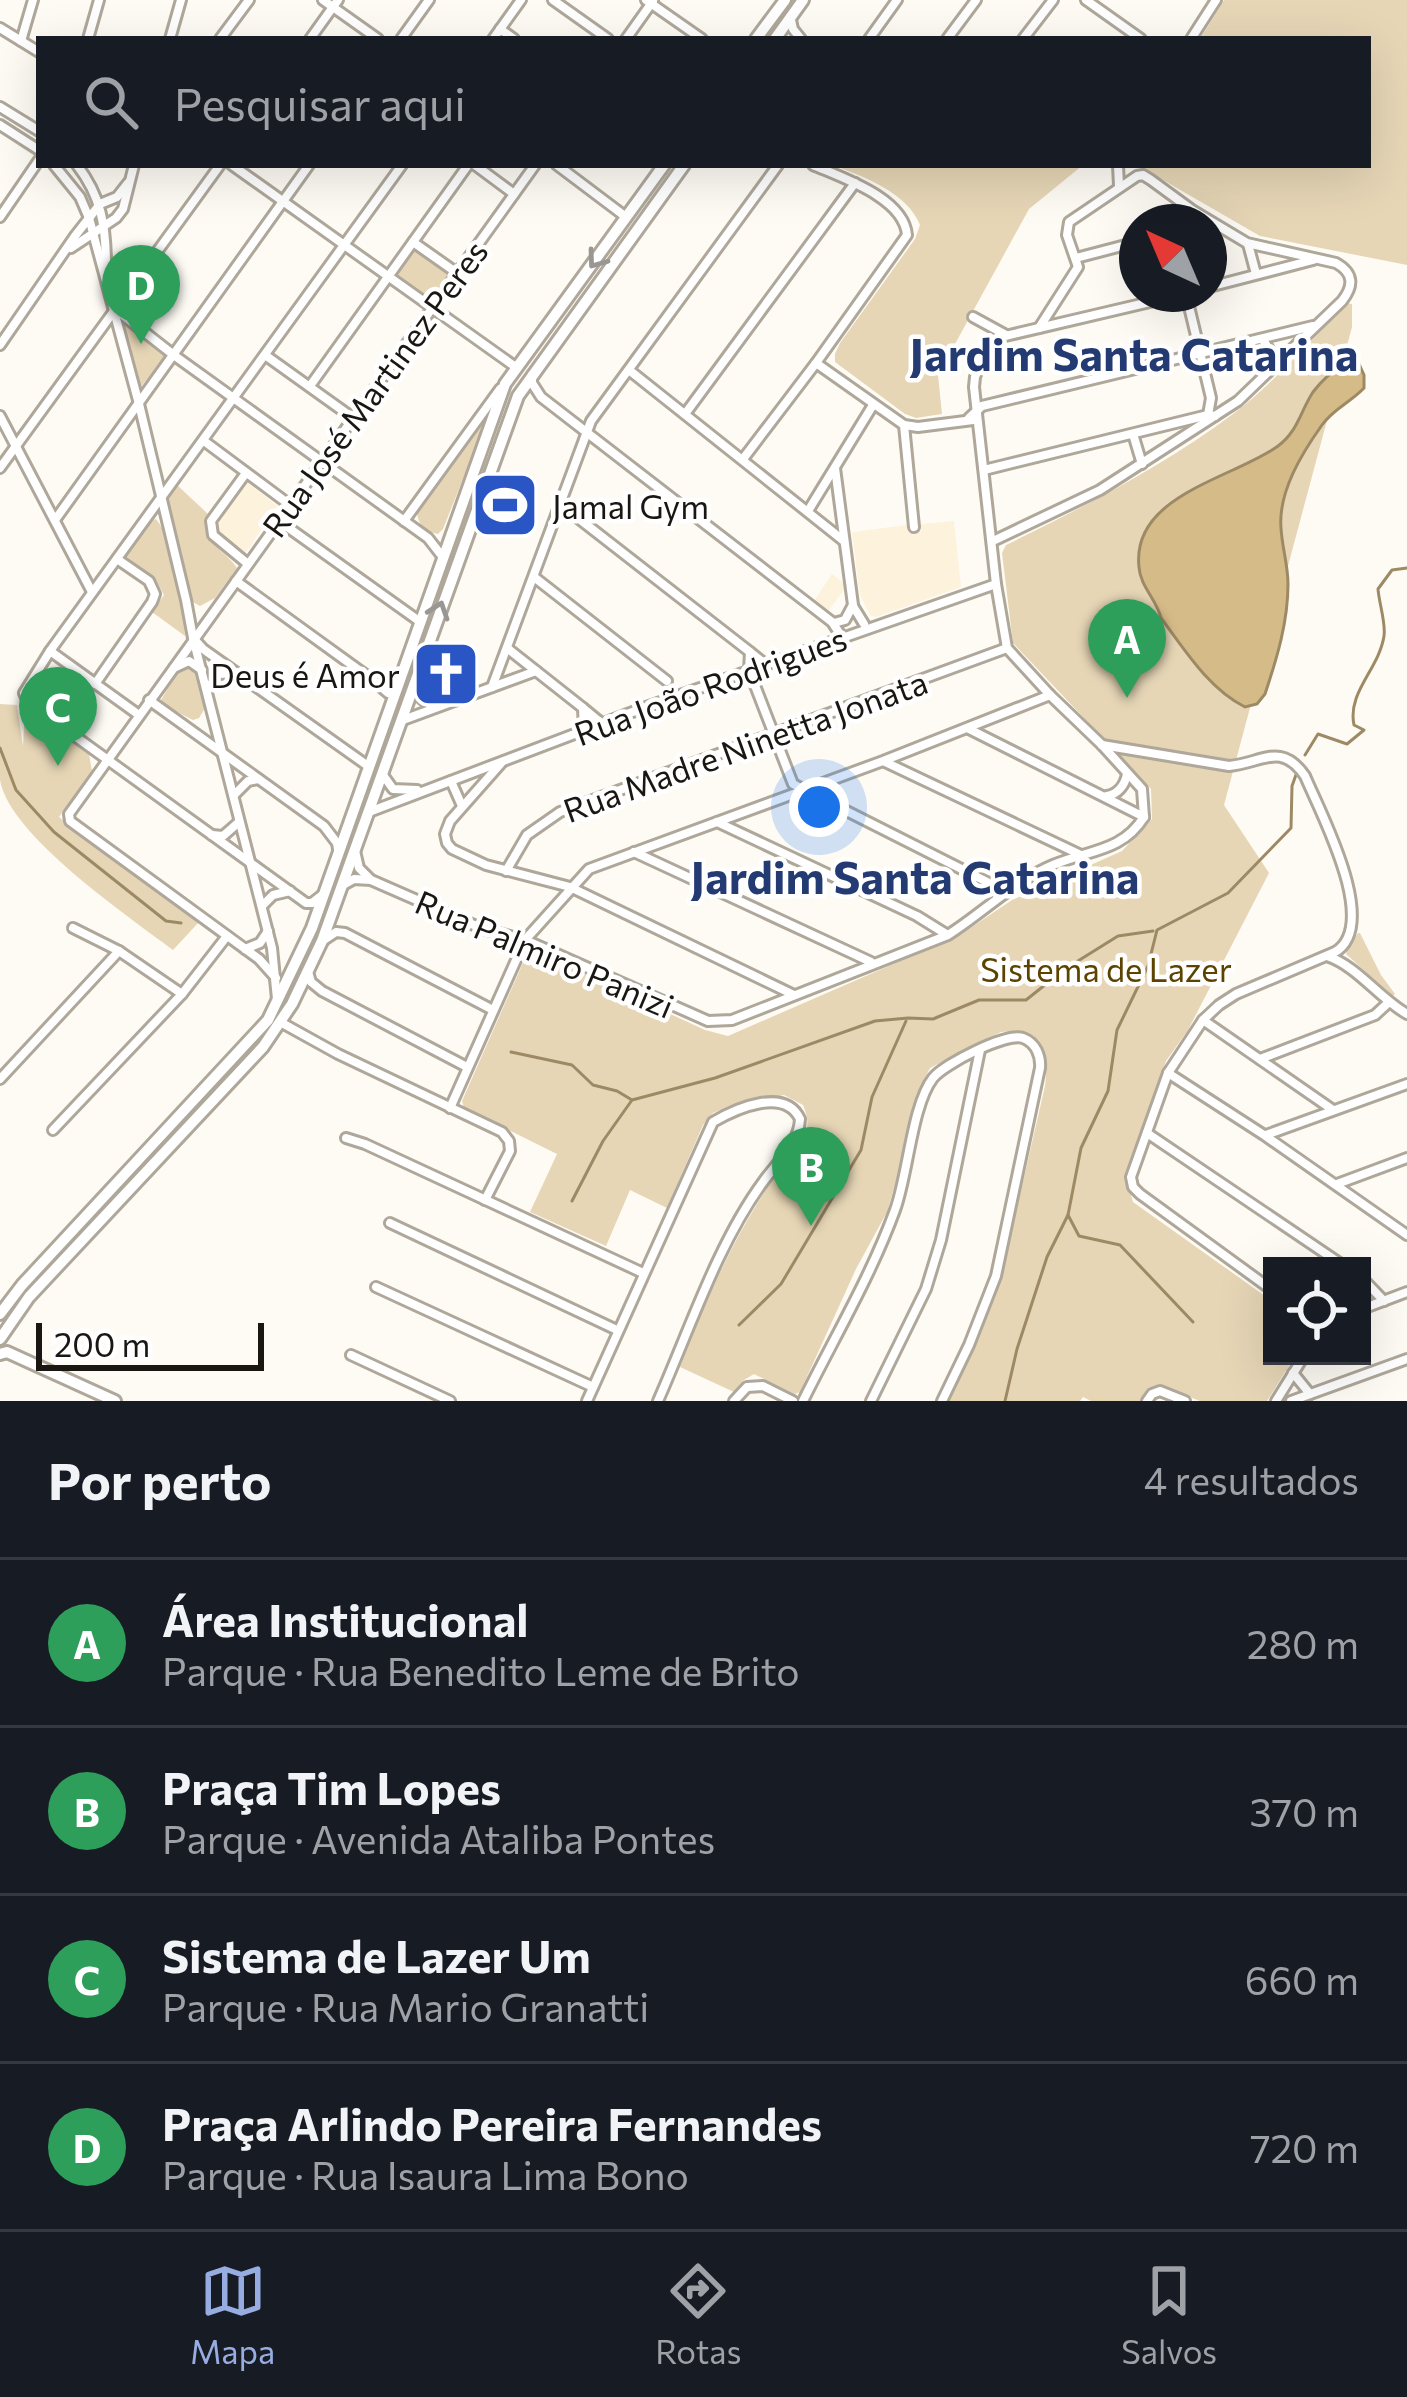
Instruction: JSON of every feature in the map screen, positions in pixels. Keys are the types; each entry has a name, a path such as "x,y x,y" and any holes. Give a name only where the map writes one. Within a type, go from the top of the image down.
{"main road":[{"path":"758,36 784,0"},
{"path":"777,36 802,0"},
{"path":"0,1314 255,1036 277,1004 287,951 322,895 505,384 662,168"},
{"path":"115,1401 4,1353 0,1339 29,1297 282,1023 321,943 518,396 682,168"},
{"path":"448,540 457,540 469,528"},
{"path":"391,700 412,688"},
{"path":"356,850 356,834 375,776 368,766"},
{"path":"287,951 321,943"}],"street":[{"path":"21,41 33,0"},
{"path":"89,36 99,0"},
{"path":"171,36 181,0"},
{"path":"222,36 249,0"},
{"path":"323,0 335,4 374,36"},
{"path":"403,36 429,0"},
{"path":"495,36 521,0"},
{"path":"553,0 604,36"},
{"path":"870,36 897,0"},
{"path":"949,36 976,0"},
{"path":"1029,36 1053,0"},
{"path":"1086,0 1137,36"},
{"path":"1193,36 1214,4 1202,0"},
{"path":"628,36 650,1 697,36"},
{"path":"312,36 335,4"},
{"path":"792,14 799,36"},
{"path":"0,28 36,50"},
{"path":"500,29 510,36"},
{"path":"0,107 36,129"},
{"path":"0,125 35,147 32,170"},
{"path":"0,217 36,167"},
{"path":"56,168 80,197 101,250 268,932 287,951 276,978 277,1004"},
{"path":"79,168 100,204 101,250"},
{"path":"101,250 123,208 133,168"},
{"path":"0,468 218,168"},
{"path":"236,168 517,368"},
{"path":"55,520 308,168"},
{"path":"322,895 309,903 290,891 106,761 25,698 25,687 400,168"},
{"path":"310,386 469,168"},
{"path":"475,168 514,194"},
{"name":"Rua José Martinez Peres","path":"227,936 68,818 69,814 533,168"},
{"path":"561,168 626,217"},
{"path":"492,687 586,430 776,168"},
{"path":"743,459 907,235 899,213 855,183 820,168"},
{"path":"1118,168 1119,186"},
{"path":"1039,328 1075,274 1076,257 1067,236 1070,222 1130,179 1143,176 1184,204"},
{"path":"0,345 100,204 117,197 128,183"},
{"path":"686,414 855,183"},
{"path":"65,253 123,208"},
{"path":"984,470 1225,410 1350,292 1352,282 1344,267 1247,243 1227,232"},
{"path":"81,240 101,250"},
{"path":"413,242 457,273"},
{"path":"1247,243 1256,274"},
{"path":"1076,257 1119,246"},
{"path":"1227,282 1314,259"},
{"path":"108,284 120,292 129,289"},
{"path":"1056,304 1079,320"},
{"path":"114,308 428,538 442,556"},
{"path":"767,983 772,1004 948,935 1005,891 1052,865 1122,843 1144,817 1142,789 1007,648 974,416 975,377 995,341 1119,310"},
{"path":"1190,312 1212,416"},
{"path":"973,317 1007,335"},
{"path":"988,325 995,341"},
{"path":"816,363 904,425 918,428 1317,325"},
{"path":"95,334 111,328 122,338"},
{"path":"1282,335 1300,341"},
{"path":"1263,340 1278,363"},
{"path":"266,355 353,418"},
{"path":"629,370 844,541"},
{"path":"532,374 541,397 834,634 853,605"},
{"path":"404,521 505,384"},
{"path":"518,396 541,397"},
{"path":"1211,398 1225,410"},
{"path":"808,512 873,405"},
{"path":"0,416 92,592"},
{"path":"993,541 1070,507 1212,416"},
{"path":"1177,424 1192,431"},
{"path":"904,425 914,527"},
{"path":"1132,434 1142,464"},
{"path":"203,441 290,505"},
{"path":"835,468 853,605 869,625"},
{"path":"246,473 210,529 248,564"},
{"path":"156,478 173,481"},
{"path":"826,483 838,486"},
{"path":"560,504 765,664"},
{"path":"279,521 419,621"},
{"path":"428,538 448,540"},
{"path":"95,684 155,593 148,581 117,559"},
{"path":"535,577 683,694"},
{"path":"236,581 377,684 391,700"},
{"name":"Rua João Rodrigues","path":"369,812 834,634 996,584"},
{"path":"186,600 200,612 214,610"},
{"path":"845,620 869,625"},
{"path":"193,638 368,766"},
{"path":"507,648 602,723"},
{"name":"Rua Madre Ninetta Jonata","path":"506,872 519,844 546,819 1007,648"},
{"path":"50,651 139,715"},
{"path":"750,652 749,670 793,784 1005,891"},
{"path":"173,669 189,662 202,670"},
{"path":"401,720 536,671"},
{"path":"207,689 219,674 238,673"},
{"path":"377,684 399,679"},
{"path":"667,681 669,699"},
{"path":"412,688 424,701 445,705"},
{"path":"450,1108 525,940 590,869 1050,695"},
{"path":"149,700 324,826 338,849"},
{"path":"583,708 584,730"},
{"path":"188,728 202,724 212,711"},
{"path":"993,718 995,742"},
{"path":"968,729 1144,817"},
{"path":"1102,745 1212,765 1247,764 1270,755 1286,758 1305,776 1344,867 1351,908 1347,942 1342,949 1236,994 1203,1020 1168,1072 1131,1177 1133,1187 1263,1283"},
{"path":"911,750 908,763 913,775"},
{"path":"503,761 446,828 447,842 470,859 570,887 794,994"},
{"path":"884,761 1081,855"},
{"path":"1105,797 1120,789 1127,772"},
{"path":"383,775 393,789 424,790"},
{"path":"234,795 248,781 259,779"},
{"path":"830,779 825,791 830,804"},
{"path":"452,781 462,806"},
{"path":"747,810 744,824 753,838"},
{"path":"324,826 350,818"},
{"path":"212,836 223,836 240,821"},
{"path":"716,821 948,935"},
{"path":"1044,838 1052,865"},
{"path":"666,839 663,860 668,868"},
{"path":"356,850 359,868 371,880"},
{"path":"633,851 873,962"},
{"path":"341,887 354,879 371,880"},
{"name":"Rua Palmiro Panizi","path":"371,880 483,929 525,940 707,1021 732,1020 772,1004"},
{"path":"262,907 273,895 290,891"},
{"path":"917,916 927,942"},
{"path":"74,928 119,951 182,994"},
{"path":"243,948 260,943 268,932"},
{"path":"321,943 336,932 345,933 493,1010"},
{"path":"53,1130 182,994 227,936 268,966 276,978"},
{"path":"843,949 852,971"},
{"path":"0,1078 119,951"},
{"path":"1325,956 1343,963 1407,1014"},
{"path":"308,972 322,991 467,1067"},
{"path":"297,994 322,991"},
{"path":"1260,1059 1375,1016 1388,1003"},
{"path":"1203,1020 1333,1110"},
{"path":"282,1023 502,1132 510,1151 485,1200"},
{"path":"803,1401 897,1205 924,1092 940,1070 1010,1037 1023,1038 1041,1056 996,1276 942,1401"},
{"path":"871,1401 926,1289 941,1240 980,1050"},
{"path":"953,1064 975,1074"},
{"path":"1168,1072 1402,1226 1407,1235"},
{"path":"1264,1135 1407,1084"},
{"path":"587,1401 713,1122 782,1101 800,1118 798,1135 760,1186 730,1238 658,1401"},
{"path":"1147,1133 1331,1257"},
{"path":"346,1138 643,1273"},
{"path":"1336,1184 1407,1158"},
{"path":"390,1223 617,1330"},
{"path":"376,1287 593,1387"},
{"path":"1371,1287 1384,1301"},
{"path":"1371,1306 1407,1292"},
{"path":"351,1355 450,1401"},
{"path":"1291,1401 1407,1359"},
{"path":"1276,1401 1298,1365"},
{"path":"1293,1373 1310,1394"},
{"path":"734,1401 747,1387 763,1386 794,1401"},
{"path":"1147,1401 1160,1391 1185,1401"}],"shaded area":[{"path":"1347,360 1359,364 1364,388 1322,425 1287,487 1281,514 1288,584 1284,626 1265,694 1257,704 1245,707 1208,679 1161,618 1140,574 1141,542 1151,522 1168,506 1285,440 1313,392"},
{"path":"247,482 277,506 245,554 214,527"},
{"path":"954,521 961,587 876,617 870,615 860,595 852,532 907,525 914,535 921,524"},
{"path":"832,574 847,586 828,611 814,601"}],"green space":[{"path":"1224,0 1407,0 1407,265 1260,236 1227,217 1227,204 1205,204 1142,168 1371,168 1371,36 1202,36"},
{"path":"840,168 1079,168 1029,209 938,375 942,414 916,418 905,414 835,362 840,343 915,239 920,225 905,203"},
{"path":"417,250 448,271 430,300 397,277 411,252"},
{"name":"Sistema de Lazer","path":"1347,303 1352,304 1352,327 1224,805 1269,873 1188,1030 1166,1061 1126,1178 1133,1202 1263,1295 1263,1365 1289,1365 1267,1401 1200,1401 1159,1385 1141,1401 1083,1397 1080,1401 948,1401 1000,1282 1045,1086 1039,1046 1024,1035 1001,1032 930,1068 911,1117 887,1212 800,1392 795,1394 754,1374 734,1392 680,1367 741,1232 806,1132 803,1105 784,1095 713,1113 703,1125 667,1208 630,1190 606,1246 530,1212 557,1154 464,1108 462,1101 526,956 536,952 705,1030 728,1036 960,935 1012,900 1122,851 1152,819 1151,789 1013,643 1002,553 1006,545 1179,451 1278,375"},
{"path":"122,318 167,355 140,388"},
{"path":"490,411 443,529 438,534 426,530 417,513"},
{"path":"177,485 208,514 209,538 237,568 215,598 200,606 190,594 167,505"},
{"path":"156,519 173,558 185,636 152,612 164,595 156,580 126,556 149,521"},
{"path":"187,666 197,672 205,708 193,720 161,700 177,672"},
{"path":"0,704 17,705 23,746 25,707 89,754 92,771 59,817 199,922 173,950 73,873 8,802 0,780"},
{"path":"1358,933 1395,994 1393,996 1346,954"}],"waterway":[{"path":"1305,755 1318,734 1347,744 1364,730 1354,725 1353,713 1384,636 1378,589 1392,570 1407,568"},
{"path":"0,748 16,790 54,832 166,921 181,923"},
{"path":"1005,1401 1047,1257 1068,1215 1081,1148 1108,1091 1117,1030 1148,966 1157,930 1228,893 1291,828 1297,772"},
{"path":"572,1201 603,1141 632,1100 715,1078 875,1021 933,1019 979,1000 1026,1000 1118,936 1153,931"},
{"path":"739,1325 781,1284 861,1150 872,1097 906,1021"},
{"path":"511,1052 572,1065 593,1085 632,1100"},
{"path":"1068,1215 1079,1236 1120,1245 1193,1322"}],"place":[{"name":"Praça Arlindo Pereira Fernandes","path":"141,344"},
{"name":"Jamal Gym","path":"505,505"},
{"name":"Deus é Amor","path":"446,674"},
{"name":"Área Institucional","path":"1127,698"},
{"name":"Sistema de Lazer Um","path":"58,766"},
{"name":"Praça Tim Lopes","path":"811,1226"}],"district":[{"name":"Jardim Santa Catarina","path":"1134,352"},
{"name":"Jardim Santa Catarina","path":"915,875"}]}
